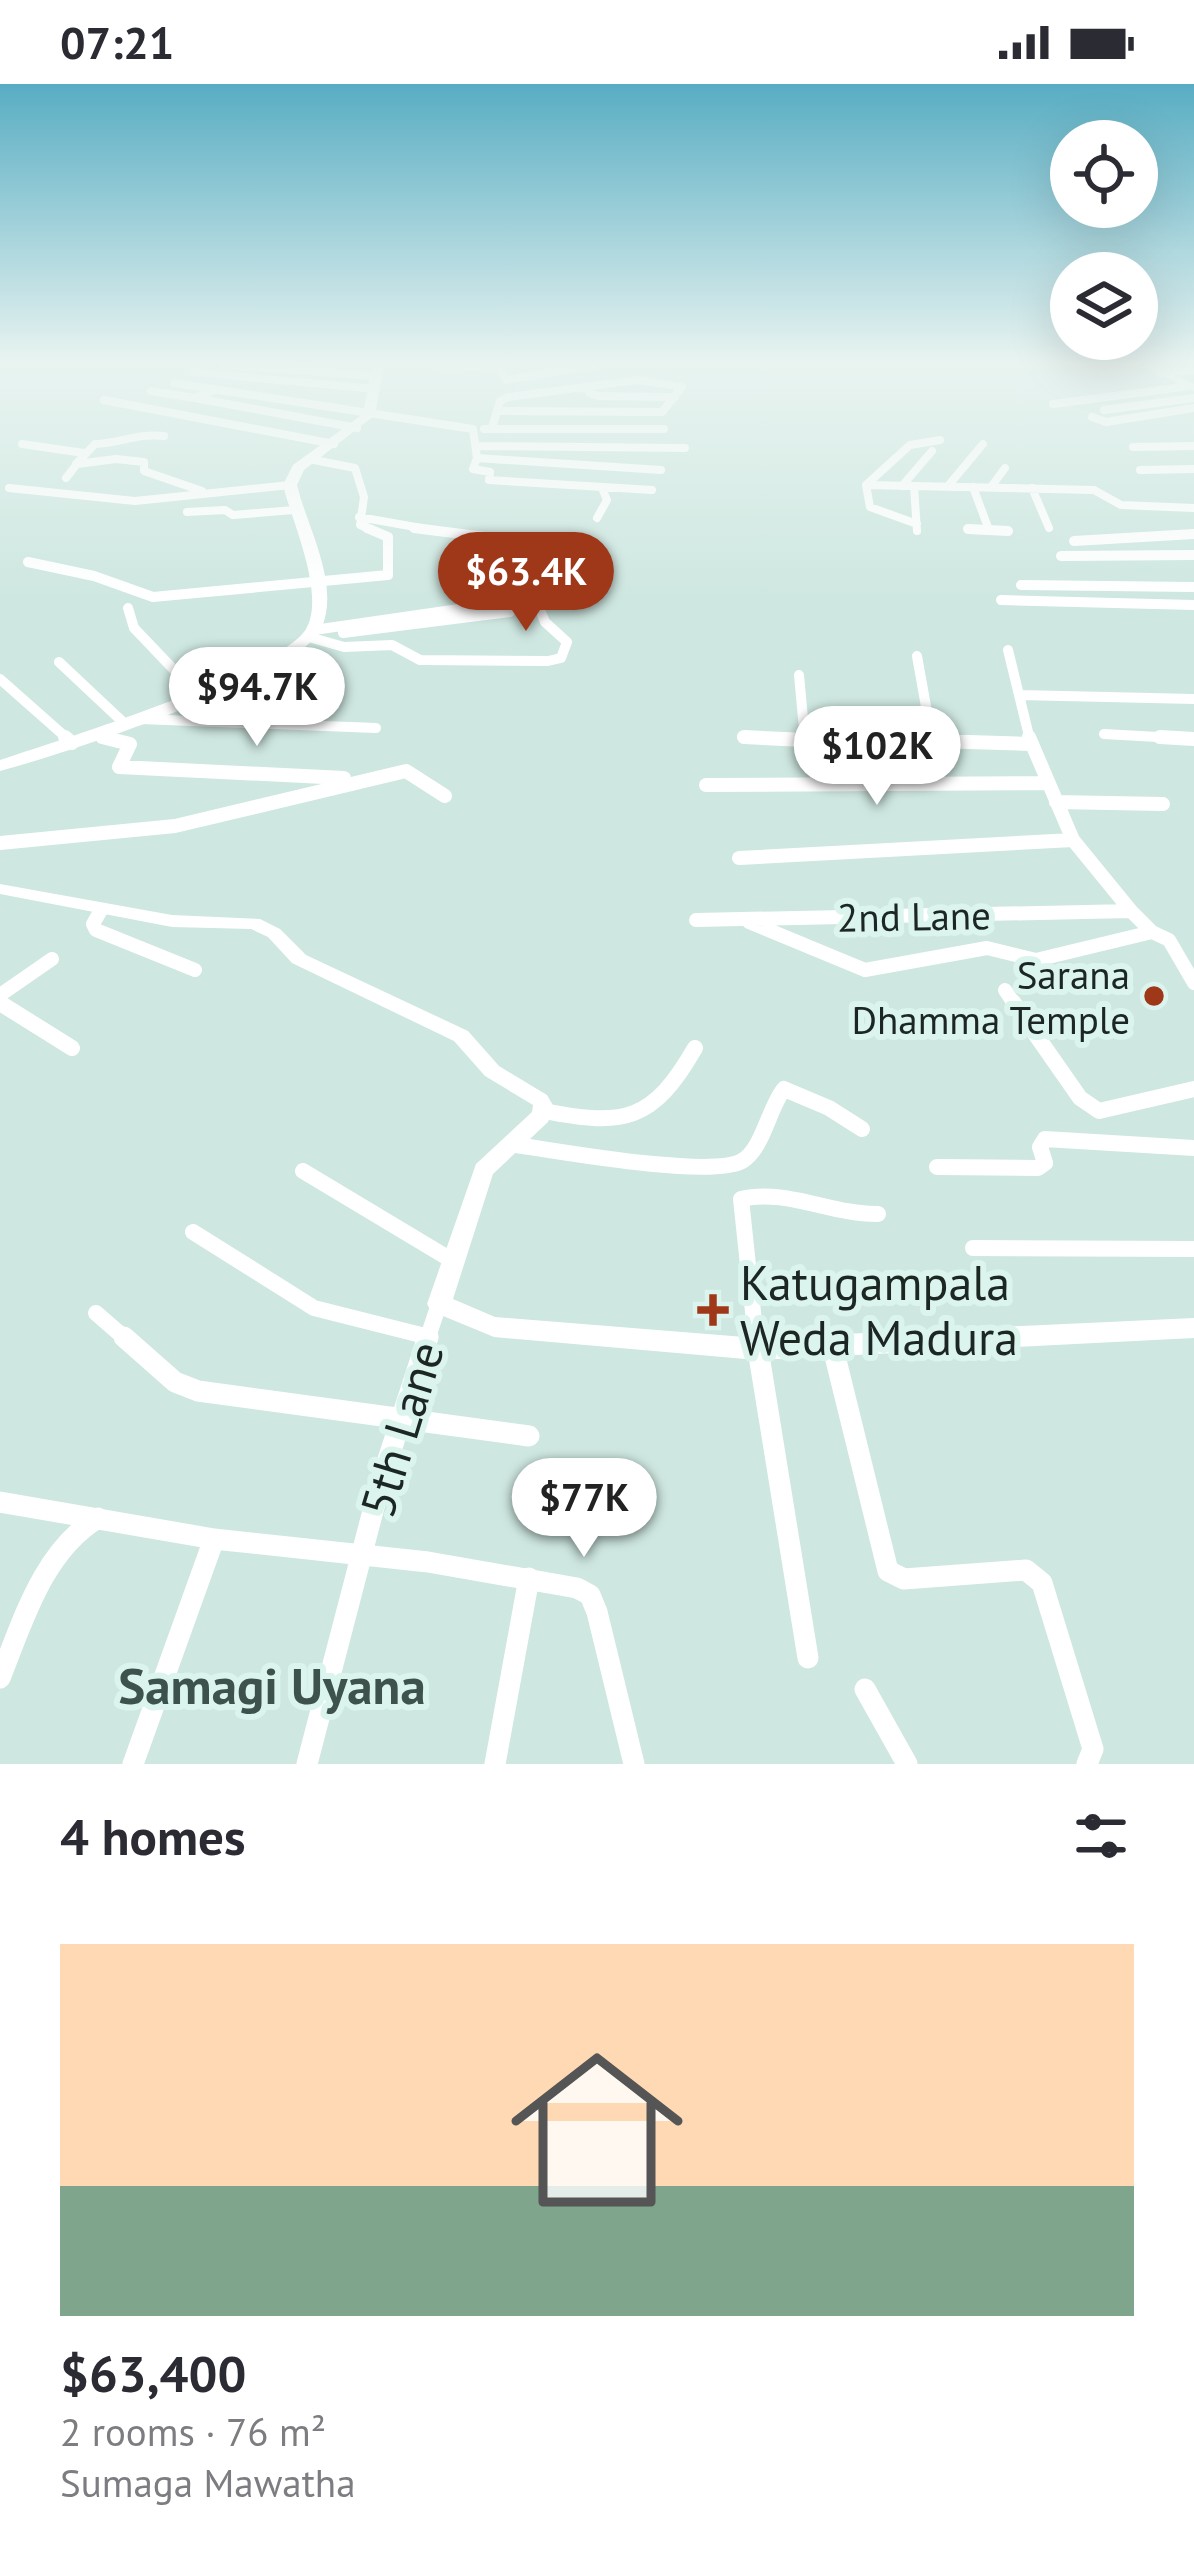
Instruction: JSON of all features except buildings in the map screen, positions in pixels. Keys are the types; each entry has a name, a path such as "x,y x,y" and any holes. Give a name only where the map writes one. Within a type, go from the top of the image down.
{"main road":[{"path":"1,764 132,722 286,653 311,635 315,579 310,546 294,509 290,485 309,460 334,444"}],"street":[{"path":"24,443 84,453"},
{"path":"66,478 94,444 110,443"},
{"path":"866,485 910,445 920,443"},
{"path":"948,486 983,444"},
{"path":"652,490 489,480 490,472 472,469 476,446 685,448"},
{"path":"1133,447 1194,446"},
{"path":"638,469 640,448"},
{"path":"866,485 870,507 917,528 908,486 932,451"},
{"path":"477,458 661,470"},
{"path":"77,464 136,460 144,462 144,471 206,493"},
{"path":"28,562 83,573 153,597 315,579 378,578 390,573 388,537 360,525 364,497 356,468 309,460"},
{"path":"1143,466 1194,465"},
{"path":"991,487 1005,468"},
{"path":"9,488 135,501 290,485"},
{"path":"866,485 1094,490 1121,505 1194,508"},
{"path":"973,487 989,530"},
{"path":"596,518 607,500 602,488"},
{"path":"1032,488 1048,529"},
{"path":"187,512 225,510 233,515 294,509"},
{"path":"359,517 518,541"},
{"path":"968,529 1008,531"},
{"path":"1074,541 1194,534"},
{"path":"1061,556 1194,555"},
{"path":"1022,585 1194,586"},
{"path":"535,598 545,622 567,642 561,658 548,661 419,660 392,645 344,647 311,635 535,598"},
{"path":"1001,600 1194,604"},
{"path":"128,608 134,628 198,694 331,698"},
{"path":"311,635 510,612"},
{"path":"1008,650 1031,744 1073,840 1131,911 1152,932 1169,940 1194,982"},
{"path":"917,656 933,743"},
{"path":"59,662 132,722 376,728"},
{"path":"799,675 806,740"},
{"path":"0,679 72,743"},
{"path":"1019,695 1194,699"},
{"path":"1104,734 1194,739"},
{"path":"93,735 130,744 119,767 357,779"},
{"path":"742,736 1031,744"},
{"path":"0,843 175,826 406,771 446,796"},
{"path":"706,785 1048,783"},
{"path":"1057,802 1163,804"},
{"path":"739,858 1073,840"},
{"path":"0,890 172,922 243,920 265,928 299,959 470,1042 492,1071 540,1100 544,1111"},
{"path":"101,910 93,924 96,930 195,970"},
{"name":"2nd Lane","path":"696,920 1131,911"},
{"path":"745,920 865,970 987,949 1036,960 1152,932"},
{"path":"52,959 0,999 72,1048"},
{"path":"1005,990 1080,1098 1099,1111 1194,1089"},
{"path":"544,1111 593,1117 645,1114 663,1100 694,1048"},
{"path":"510,1144 674,1165 735,1163 748,1156 759,1127 784,1090 829,1108 862,1129"},
{"path":"544,1111 484,1170 440,1304 464,1318 517,1330 758,1349 1194,1328"},
{"path":"938,1167 1039,1168 1045,1163 1040,1147 1045,1139 1194,1148"},
{"path":"303,1172 453,1261"},
{"path":"808,1658 758,1349 741,1198 770,1195 826,1213 878,1214"},
{"path":"193,1232 314,1309 430,1336"},
{"path":"973,1248 1194,1249"},
{"name":"5th Lane","path":"362,1554 440,1304"},
{"path":"96,1312 176,1382 197,1390 529,1436"},
{"path":"832,1348 888,1571 904,1579 1026,1570 1042,1582 1093,1749 1087,1764"},
{"path":"0,1502 214,1539 362,1554 570,1585 592,1599 634,1764"},
{"path":"0,1678 60,1550 75,1530 98,1518"},
{"path":"133,1764 214,1539"},
{"path":"307,1764 362,1554"},
{"path":"495,1764 529,1578"},
{"path":"865,1689 907,1764"}],"place":[{"name":"Sarana Dhamma Temple","path":"1154,996"},
{"name":"Katugampala Weda Madura","path":"713,1310"}],"district":[{"name":"Samagi Uyana","path":"272,1685"}]}
